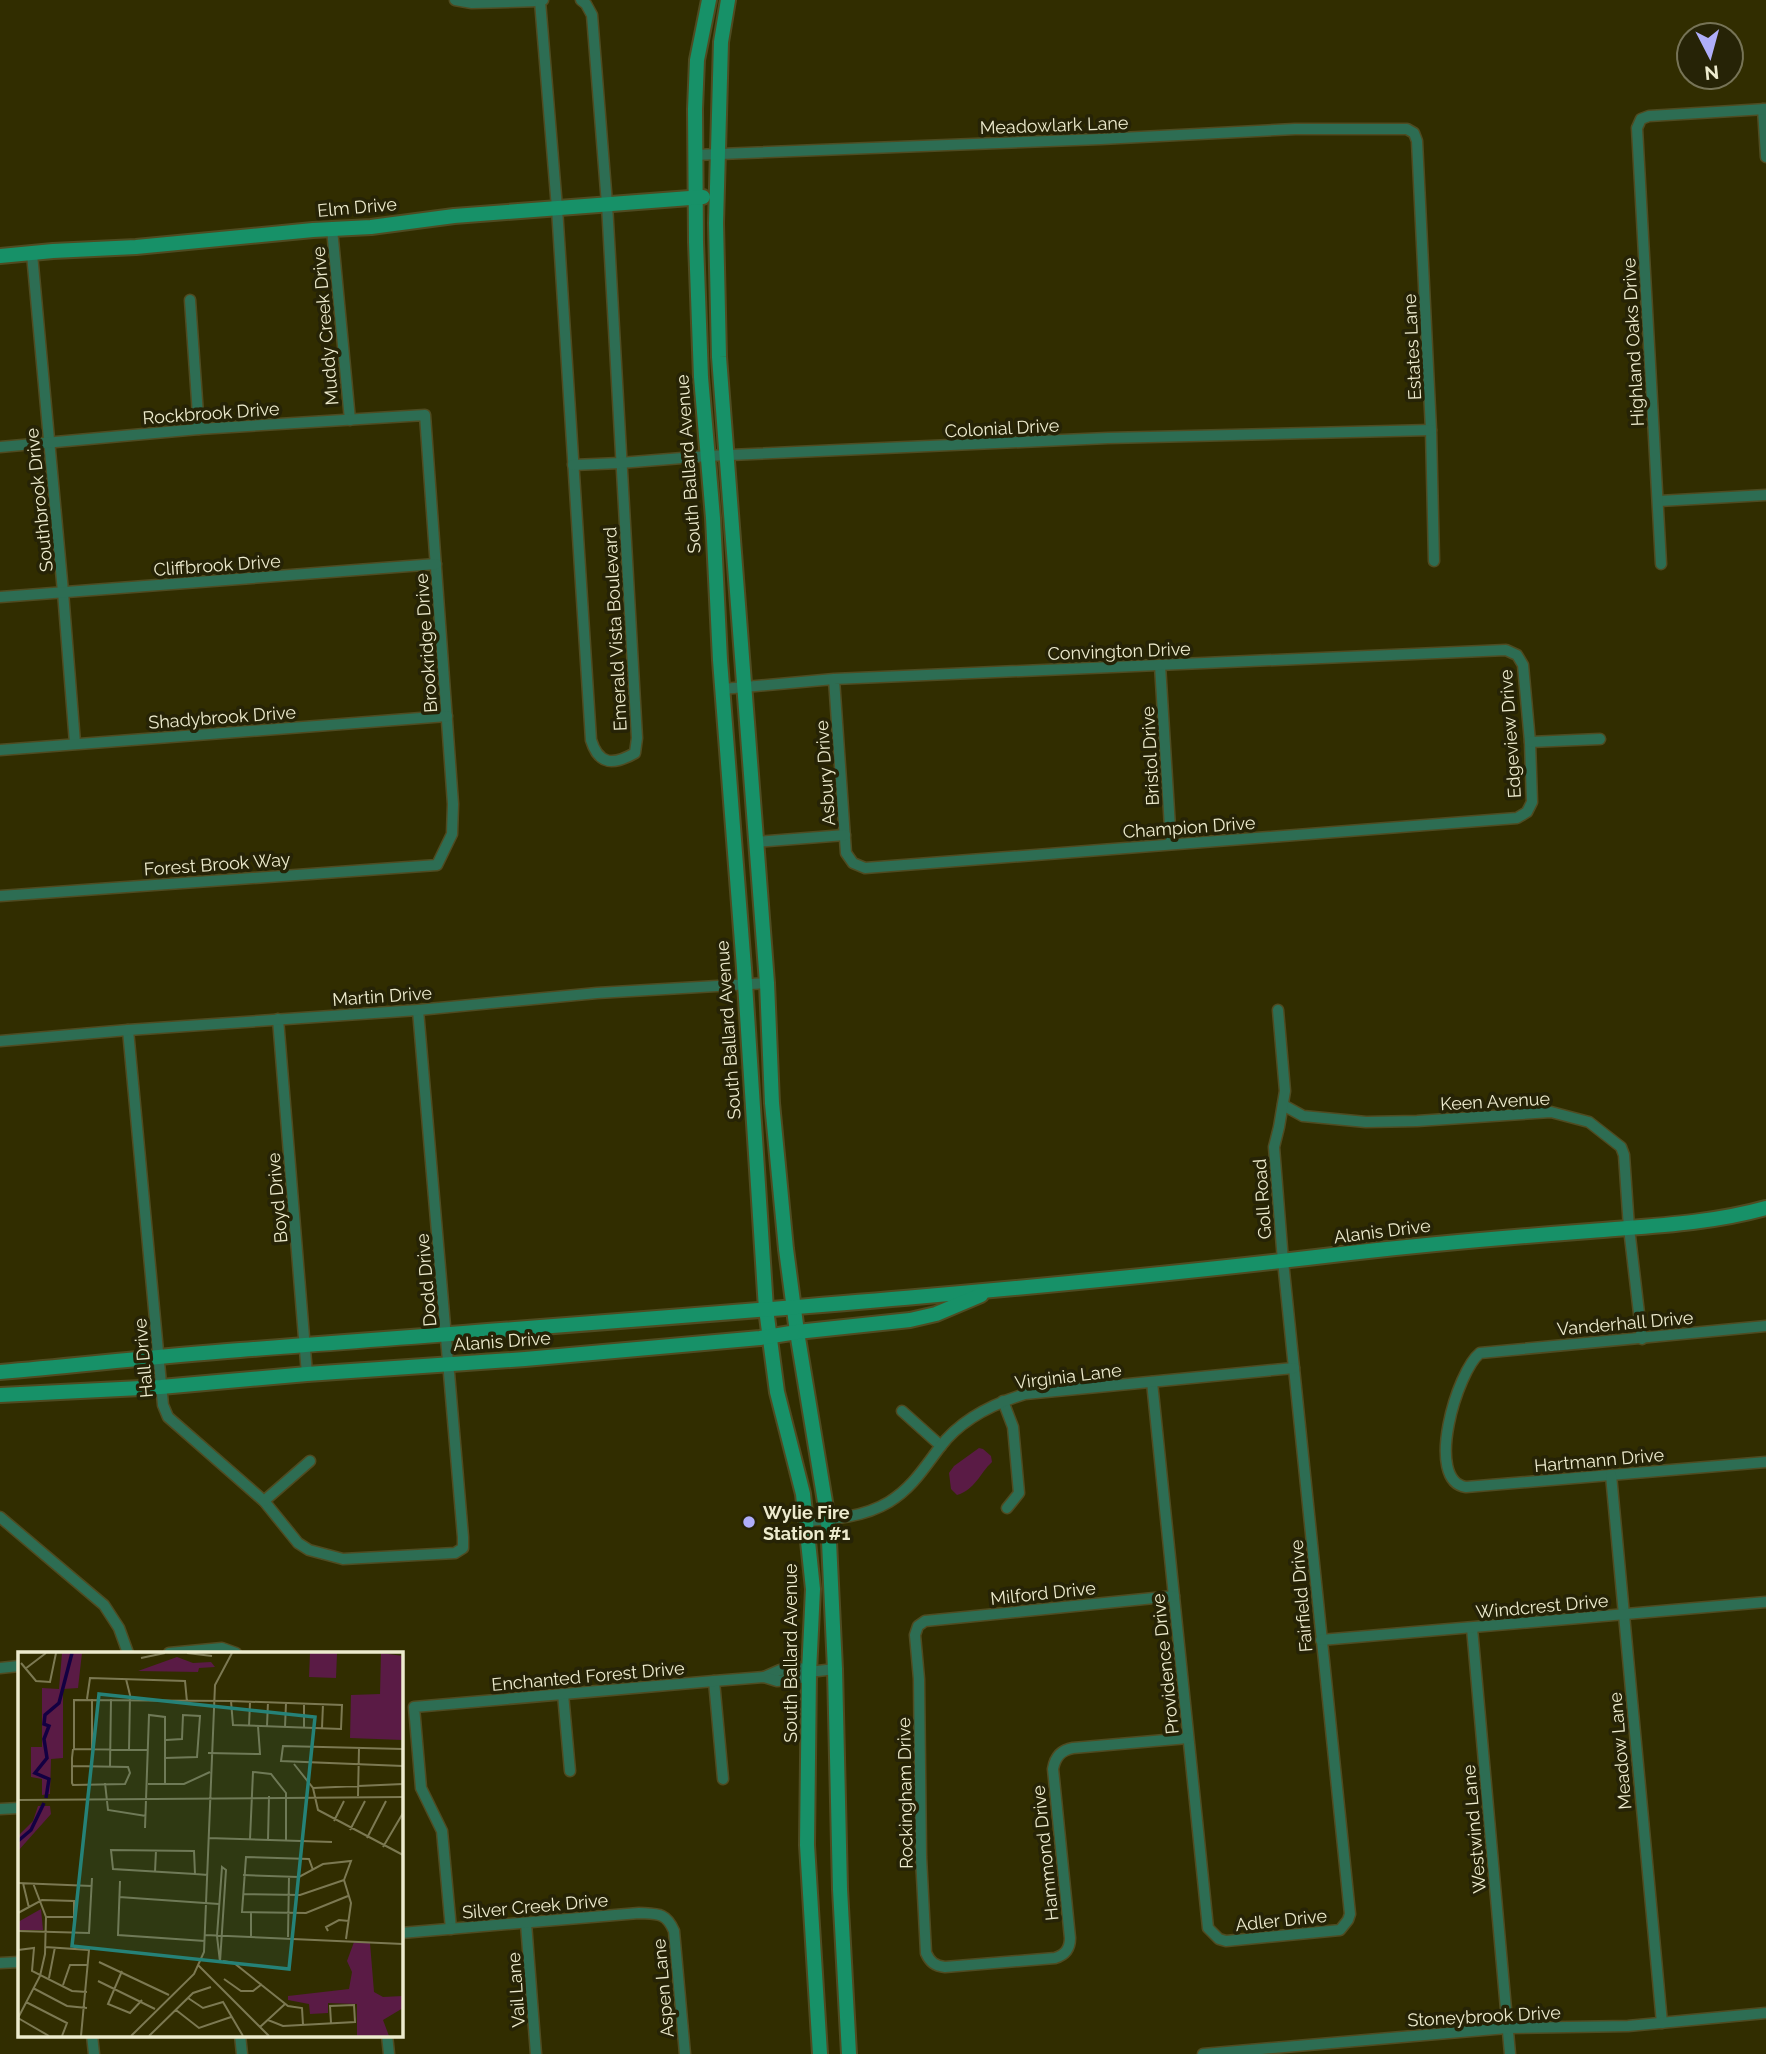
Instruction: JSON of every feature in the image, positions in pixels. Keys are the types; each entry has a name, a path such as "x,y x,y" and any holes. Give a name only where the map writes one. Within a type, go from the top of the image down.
{"main road":[{"name":"South Ballard Avenue","path":"709,0 697,60 695,197 701,377 766,1309 777,1392 803,1494 813,1589 807,1845 820,2054"},
{"path":"728,0 721,43 716,223 719,357 766,983 772,1103 797,1332 828,1520 849,2054"},
{"name":"Elm Drive","path":"0,256 371,227 454,216 695,197 717,199"},
{"name":"Alanis Drive","path":"0,1372 1000,1288 1283,1261 1427,1244 1696,1222 1766,1208"},
{"name":"Alanis Drive","path":"0,1395 161,1387 769,1337 910,1320 936,1314 1000,1288"}],"street":[{"path":"455,0 472,4 541,0"},
{"name":"Emerald Vista Boulevard","path":"541,0 591,740 595,753 608,761 622,760 635,752 637,738 607,204 592,15 586,4 580,0"},
{"path":"1764,109 1766,157"},
{"name":"Highland Oaks Drive","path":"1661,564 1637,128 1641,119 1658,114 1764,109"},
{"name":"Meadowlark Lane","path":"695,155 1115,139 1295,129 1407,129 1413,133"},
{"name":"Estates Lane","path":"1413,133 1417,141 1432,430 1434,561"},
{"name":"Muddy Creek Drive","path":"332,229 350,420"},
{"name":"Southbrook Drive","path":"32,254 64,592 75,743"},
{"path":"190,300 199,429"},
{"name":"Rockbrook Drive","path":"0,447 199,429 425,415"},
{"name":"Brookridge Drive","path":"425,415 453,804 452,834 437,865"},
{"name":"Colonial Drive","path":"573,465 708,456 1108,438 1432,430"},
{"path":"1659,501 1766,495"},
{"name":"Cliffbrook Drive","path":"0,597 436,564"},
{"name":"Convington Drive","path":"723,689 834,679 1506,650 1517,655"},
{"name":"Edgeview Drive","path":"1517,655 1523,665 1530,743 1532,802 1527,812"},
{"name":"Bristol Drive","path":"1160,665 1171,844"},
{"name":"Asbury Drive","path":"834,679 846,853 853,863"},
{"name":"Shadybrook Drive","path":"0,750 447,716"},
{"path":"1530,743 1600,738"},
{"name":"Champion Drive","path":"853,863 865,868 1517,818 1527,812"},
{"path":"755,842 845,835"},
{"name":"Forest Brook Way","path":"0,896 437,865"},
{"name":"Martin Drive","path":"0,1041 418,1010 597,993 766,983"},
{"name":"Dodd Drive","path":"418,1010 450,1364 463,1548"},
{"name":"Goll Road","path":"1278,1010 1285,1091 1274,1147 1283,1261"},
{"name":"Boyd Drive","path":"278,1019 307,1374"},
{"name":"Hall Drive","path":"128,1030 161,1387 163,1405 168,1416 264,1501 298,1543 309,1550 342,1559 455,1553 463,1548"},
{"name":"Keen Avenue","path":"1283,1105 1303,1116 1366,1122 1551,1112 1589,1122 1621,1147 1624,1155 1629,1228 1642,1339"},
{"name":"Fairfield Drive","path":"1283,1261 1350,1914 1345,1926"},
{"name":"Vanderhall Drive","path":"1448,1465 1447,1437 1453,1403 1472,1362 1480,1353 1766,1326"},
{"name":"Virginia Lane","path":"806,1521 865,1513 889,1502 909,1487 956,1429 979,1412 1025,1394 1294,1368"},
{"name":"Providence Drive","path":"1152,1382 1208,1927 1219,1939"},
{"path":"1003,1401 1013,1427 1019,1493 1007,1508"},
{"path":"902,1412 941,1446"},
{"path":"264,1501 310,1461"},
{"name":"Hartmann Drive","path":"1448,1465 1451,1479 1466,1487 1766,1462"},
{"name":"Meadow Lane","path":"1611,1475 1662,2024"},
{"path":"0,1517 104,1605 120,1628 128,1652"},
{"name":"Milford Drive","path":"918,1626 925,1621 1174,1596"},
{"name":"Windcrest Drive","path":"1321,1640 1766,1602"},
{"name":"Rockingham Drive","path":"918,1626 915,1635 920,1691 921,1857 928,1959 933,1964 945,1967 1055,1958 1065,1953"},
{"name":"Westwind Lane","path":"1472,1628 1510,2054"},
{"path":"180,1652 222,1648 232,1652"},
{"path":"0,1668 18,1666"},
{"name":"Enchanted Forest Drive","path":"451,1928 442,1831 421,1788 414,1707 764,1677 780,1670 800,1668 809,1672 835,1669"},
{"path":"714,1681 723,1779"},
{"path":"563,1694 570,1771"},
{"name":"Hammond Drive","path":"1065,1953 1070,1938 1053,1769 1057,1757 1073,1748 1188,1738"},
{"path":"0,1810 18,1808"},
{"name":"Silver Creek Drive","path":"402,1933 639,1913 658,1914 670,1920"},
{"name":"Aspen Lane","path":"670,1920 674,1931 685,2054"},
{"name":"Vail Lane","path":"526,1923 536,2054"},
{"name":"Adler Drive","path":"1219,1939 1226,1941 1334,1932 1345,1926"},
{"path":"0,1963 18,1962"},
{"name":"Stoneybrook Drive","path":"1203,2054 1507,2028 1662,2024 1766,2013"},
{"path":"92,2036 94,2054"},
{"path":"240,2036 242,2054"},
{"path":"387,2036 389,2054"}],"shaded area":[{"path":"979,1448 991,1456 992,1462 973,1485 957,1495 951,1489 949,1473 954,1466"}],"place":[{"name":"Wylie Fire Station #1","path":"749,1522"}]}
